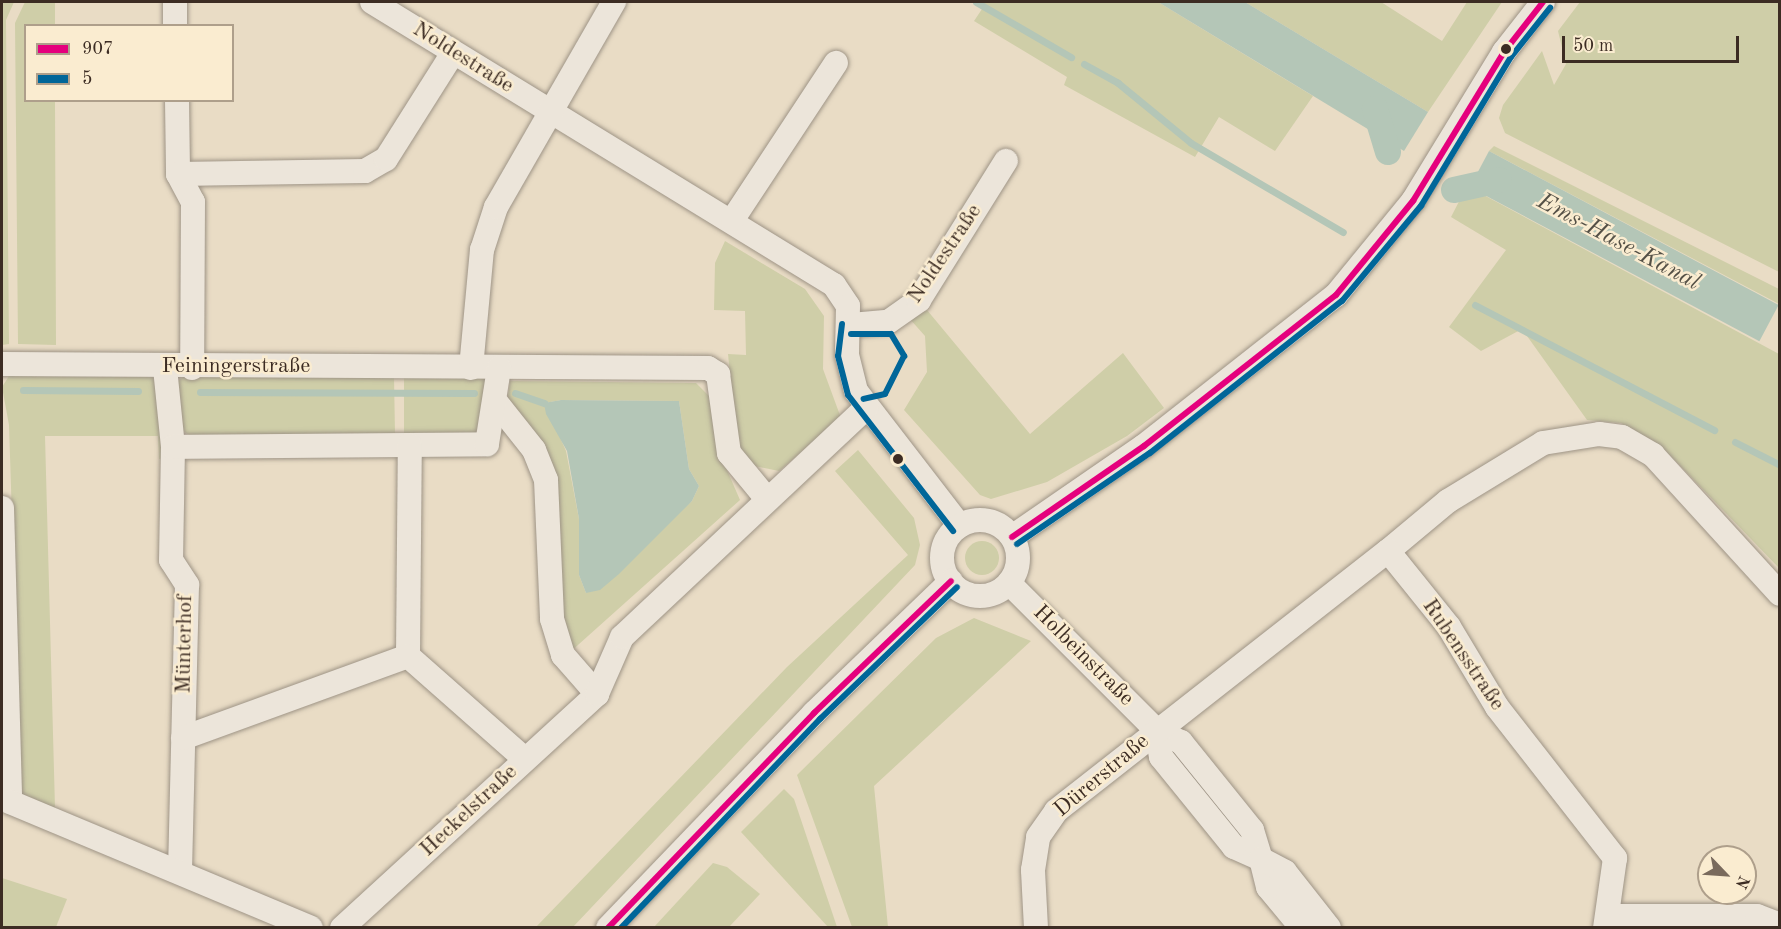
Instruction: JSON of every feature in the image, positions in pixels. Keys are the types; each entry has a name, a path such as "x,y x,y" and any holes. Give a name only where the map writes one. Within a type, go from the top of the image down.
{"street":[{"path":"175,2 176,24"},
{"path":"471,368 482,250 496,207 547,110 614,2"},
{"path":"1012,537 1152,439 1336,296 1372,259 1413,201 1504,52 1544,2"},
{"name":"Noldestraße","path":"377,3 453,53 547,110 734,219 834,285 848,306 851,325 888,322 919,300 1006,161"},
{"path":"178,174 365,171 386,159 453,53"},
{"path":"734,219 836,63"},
{"path":"177,102 178,174 193,201 192,368"},
{"path":"851,325 849,374 866,408 960,526"},
{"name":"Feiningerstraße","path":"2,364 165,368 708,368 718,374 729,453 767,499"},
{"name":"Münterhof","path":"165,368 173,447 171,560 187,585 180,872"},
{"path":"173,447 488,444 496,402 499,368"},
{"path":"496,402 534,450 546,480 552,619 563,655 597,694 621,637 866,408"},
{"path":"1156,730 1388,551 1448,501 1543,443 1610,435 1653,454 1779,594"},
{"path":"410,445 408,656 525,759"},
{"path":"2,508 10,802 311,927"},
{"path":"990,521 1012,537 1018,557 1009,582 982,596 951,581 943,553 960,526 990,521"},
{"name":"Rubensstraße","path":"1388,551 1449,627 1497,707 1616,858 1607,922 1757,916 1779,926"},
{"path":"608,927 789,738 951,581"},
{"name":"Holbeinstraße","path":"1009,582 1156,730 1188,751 1252,830 1268,887 1302,927"},
{"path":"183,738 408,656"},
{"name":"Heckelstraße","path":"342,927 597,694"},
{"name":"Dürerstraße","path":"1036,927 1032,870 1038,837 1056,811 1156,730"},
{"path":"1261,859 1285,872 1329,927"}],"green space":[{"path":"2,2 14,2 6,20 9,344 2,345"},
{"path":"25,2 55,2 55,24 24,24 24,102 55,102 56,345 18,344 15,23"},
{"path":"977,2 1158,2 1313,96 1275,151 1219,117 1195,157 1064,85 1067,77 974,21 984,6"},
{"path":"1245,2 1381,2 1442,41 1467,2 1502,2 1428,112"},
{"path":"1580,2 1779,2 1779,272 1505,133 1499,118 1503,105 1542,51 1554,85 1566,64 1558,31"},
{"path":"1494,146 1779,289 1779,304 1489,151"},
{"path":"1467,186 1779,354 1779,568 1661,446 1621,423 1587,420 1522,329 1481,351 1449,327 1506,250 1451,217"},
{"path":"725,241 805,289 824,316 823,369 841,418 779,471 755,466 737,446 728,354 746,355 745,311 714,310 715,263"},
{"path":"922,304 1030,434 1123,353 1164,408 1127,436 1047,482 991,499 980,495 904,410 927,372 925,336 909,318"},
{"path":"9,376 152,377 157,385 164,459 159,459 158,436 45,436 55,808 21,795 9,425 2,387"},
{"path":"404,376 489,377 483,429 474,434 404,434"},
{"path":"183,377 394,377 395,434 189,435 178,427 176,383"},
{"path":"510,381 696,383 709,396 723,461 740,500 569,653 557,616 557,510 507,405","holes":["561,400 679,401 689,469 699,486 692,501 586,593 579,575 579,519 566,451 545,403"]},
{"path":"858,450 914,518 920,545 915,565 573,927 536,927 787,667 908,555 835,471"},
{"path":"982,541 994,546 999,558 994,570 982,575 970,570 965,558 970,546"},
{"path":"974,618 1031,641 874,786 888,927 852,927 797,775 936,638"},
{"path":"784,789 794,799 837,927 828,927 741,832"},
{"path":"713,863 727,867 760,894 729,927 654,927"},
{"path":"2,878 67,899 56,927 2,927"}],"water":[{"path":"1158,2 1245,2 1428,112 1404,151"},
{"path":"1489,151 1779,305 1759,341 1470,187"},
{"path":"561,400 679,401 689,469 699,486 692,501 619,574 600,590 586,593 579,575 579,519 567,451 546,414 544,403"}],"waterway":[{"path":"976,2 1071,57"},
{"path":"1084,64 1118,83 1191,143 1343,232"},
{"name":"Ems-Hase-Kanal","path":"1375,109 1388,152"},
{"name":"Ems-Hase-Kanal","path":"1454,190 1499,180"},
{"path":"1475,305 1714,430"},
{"path":"23,390 138,391"},
{"path":"200,392 474,393"},
{"path":"515,393 544,403"},
{"path":"1735,442 1780,465"}],"transit line":[{"name":"907","path":"1012,537 1144,446 1336,295 1413,201 1504,52 1543,2"},
{"name":"5","path":"1017,544 1150,453 1342,301 1421,206 1511,57 1550,8"},
{"name":"5","path":"842,324 838,356 848,395 953,531"},
{"name":"5","path":"851,334 891,334 904,356 885,394 864,399"},
{"name":"907","path":"608,928 814,713 951,581"},
{"name":"5","path":"621,928 820,719 957,587"}]}
